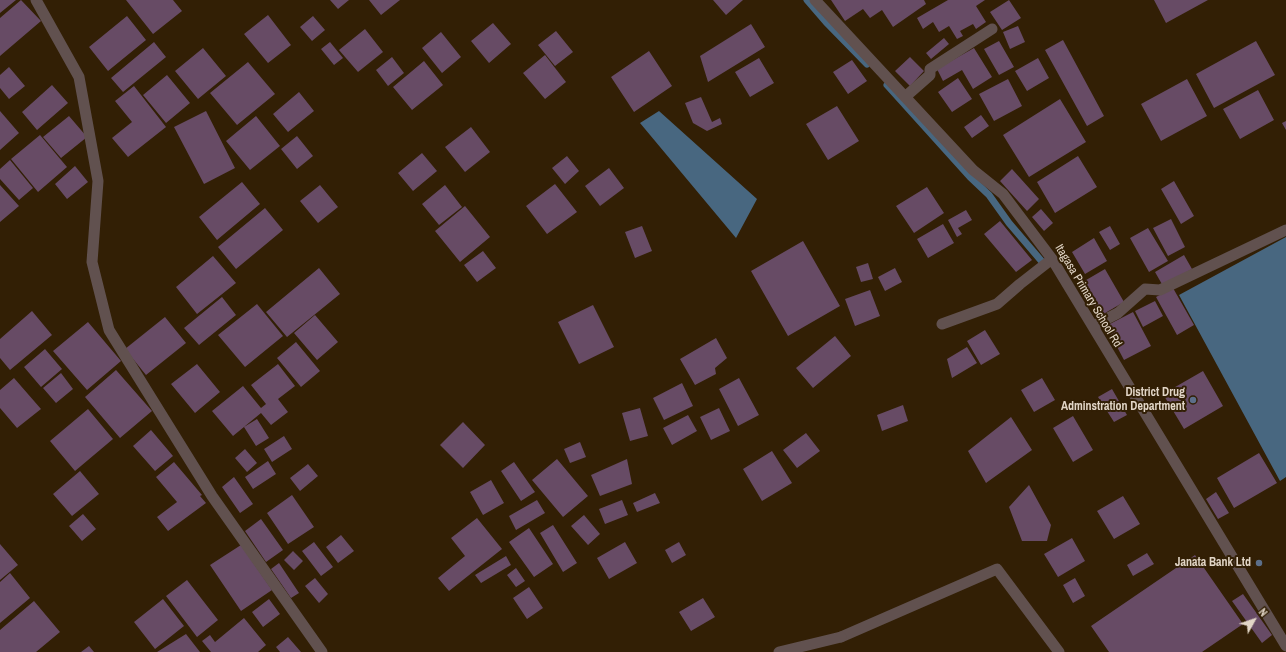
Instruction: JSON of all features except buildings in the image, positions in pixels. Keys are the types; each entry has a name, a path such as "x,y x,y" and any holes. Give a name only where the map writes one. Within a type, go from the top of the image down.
{"street":[{"path":"36,0 79,77 98,181 92,262 109,330 212,496 322,652"},
{"name":"Itagasa Primary School Rd","path":"815,0 973,170 1003,194 1052,259 1093,326 1118,372 1286,646"},
{"path":"905,97 930,75 930,69 992,29"},
{"path":"1093,326 1118,313 1145,290 1160,290 1286,230"},
{"path":"942,324 997,304 1052,259"},
{"path":"779,652 841,637 997,569 1059,652"}],"water":[{"path":"659,111 757,199 736,238 640,123"},
{"path":"1286,237 1286,477 1280,481 1179,295"}],"waterway":[{"path":"807,0 867,64"},
{"path":"887,85 970,177 989,195 1009,223 1044,264"}],"place":[{"name":"District Drug Adminstration Department","path":"1193,400"},
{"name":"Janata Bank Ltd","path":"1259,563"}]}
